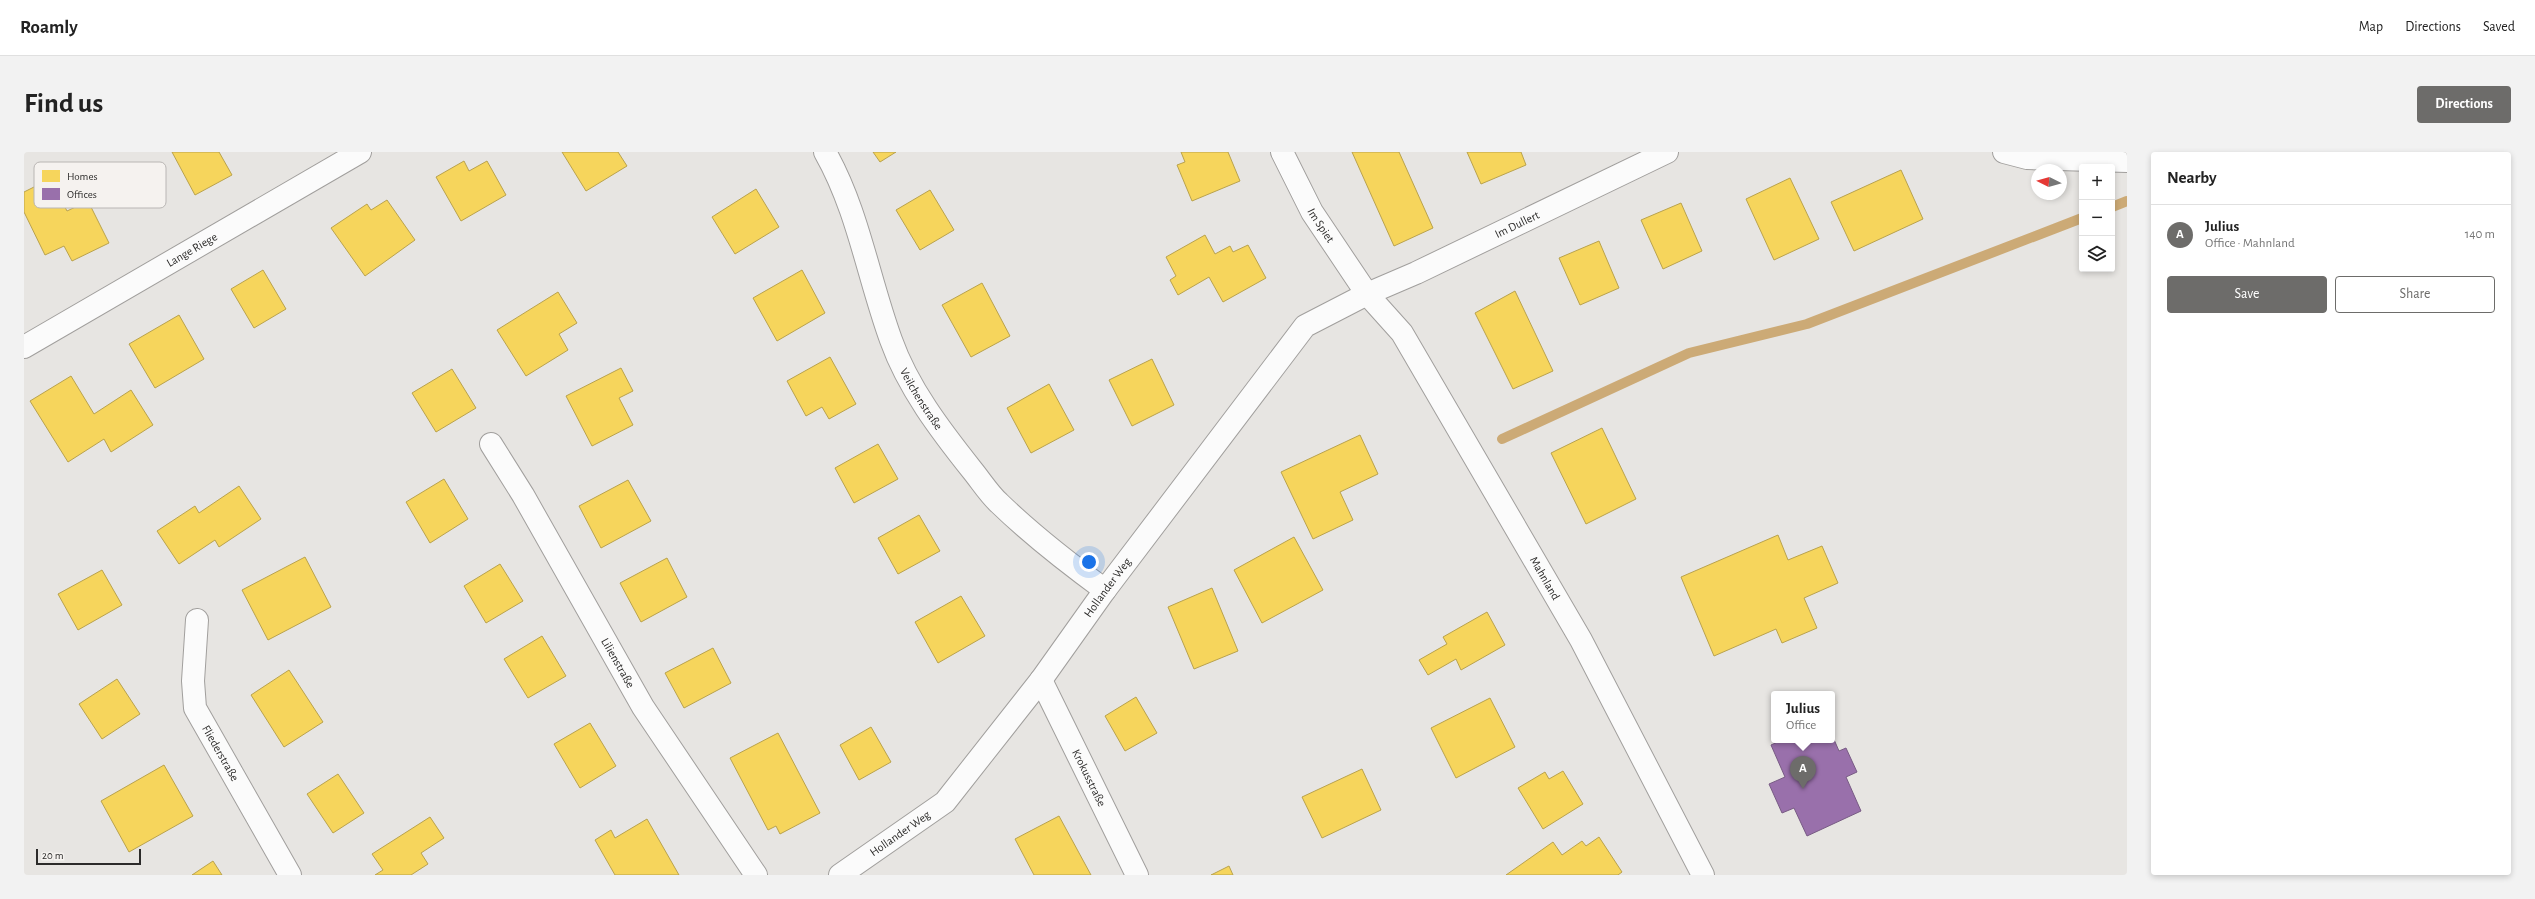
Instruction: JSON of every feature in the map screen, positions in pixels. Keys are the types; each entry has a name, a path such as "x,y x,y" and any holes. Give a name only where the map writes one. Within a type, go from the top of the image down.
{"street":[{"name":"Lange Riege","path":"24,347 360,152"},
{"name":"Veilchenstraße","path":"825,152 858,225 871,283 891,342 918,396 950,442 998,502 1052,551 1105,590"},
{"name":"Im Spiet","path":"1282,152 1312,212 1367,294"},
{"name":"Im Dullert","path":"1367,294 1416,273 1667,152"},
{"path":"2004,152 2027,158 2127,161"},
{"name":"Hollander Weg","path":"840,875 945,802 1041,680 1105,590 1305,326 1367,294"},
{"name":"Mahnland","path":"1367,294 1402,333 1581,640 1703,875"},
{"name":"Lilienstraße","path":"491,444 523,495 643,707 756,875"},
{"name":"Fliederstraße","path":"197,620 194,681 195,708 290,875"},
{"name":"Krokusstraße","path":"1041,680 1137,875"}],"building: Homes":[{"path":"172,152 219,152 232,175 195,195"},
{"path":"562,152 618,152 627,166 586,191"},
{"path":"873,152 896,152 880,162"},
{"path":"1181,152 1228,152 1240,181 1192,201 1177,165 1185,162"},
{"path":"1352,152 1399,152 1433,228 1394,246"},
{"path":"1467,152 1521,152 1526,165 1481,184"},
{"path":"464,161 469,171 487,161 506,195 461,221 436,177"},
{"path":"1901,170 1923,219 1854,251 1831,202"},
{"path":"1790,178 1819,239 1774,260 1746,199"},
{"path":"34,187 34,208 65,208 67,211 73,208 92,208 109,243 72,261 64,246 45,255 24,212 24,192"},
{"path":"756,189 779,227 735,254 712,217"},
{"path":"930,190 954,230 920,250 896,210"},
{"path":"387,200 415,240 365,276 331,228 367,204 371,210"},
{"path":"1681,203 1702,251 1663,269 1641,220"},
{"path":"1205,235 1215,254 1230,246 1233,252 1248,245 1266,278 1223,302 1209,277 1178,295 1170,280 1176,276 1166,257"},
{"path":"1599,241 1619,288 1580,305 1559,258"},
{"path":"263,270 286,309 254,328 231,289"},
{"path":"802,270 825,313 777,341 753,298"},
{"path":"982,283 1010,336 971,357 942,305"},
{"path":"1515,291 1553,371 1513,389 1475,313"},
{"path":"558,292 577,323 559,334 568,350 526,376 497,330"},
{"path":"179,315 204,359 155,388 129,344"},
{"path":"830,357 856,404 829,419 822,407 806,416 787,381"},
{"path":"1152,359 1174,405 1132,426 1109,380"},
{"path":"621,368 633,391 619,398 633,425 592,446 566,396"},
{"path":"452,369 476,408 436,432 412,393"},
{"path":"71,376 94,414 131,390 153,425 111,452 104,439 68,462 30,401"},
{"path":"1049,384 1074,430 1031,453 1007,408"},
{"path":"1602,428 1636,499 1586,524 1551,453"},
{"path":"1360,435 1378,474 1340,492 1353,520 1313,539 1281,472"},
{"path":"878,444 898,479 854,503 835,468"},
{"path":"444,479 468,519 430,543 406,502"},
{"path":"628,480 651,521 601,548 579,506"},
{"path":"239,486 261,519 219,547 215,540 179,564 157,531 195,506 199,513"},
{"path":"919,515 940,551 898,574 878,538"},
{"path":"1778,535 1788,560 1822,546 1838,583 1804,598 1817,628 1782,643 1776,629 1714,656 1681,577"},
{"path":"1294,537 1323,590 1262,623 1234,570"},
{"path":"305,557 331,607 268,640 242,590"},
{"path":"667,558 687,597 641,622 620,583"},
{"path":"500,564 523,601 486,623 464,586"},
{"path":"102,570 122,605 78,630 58,594"},
{"path":"1212,588 1238,651 1194,669 1168,607"},
{"path":"961,596 985,636 938,663 915,622"},
{"path":"1487,612 1505,645 1461,670 1456,659 1428,675 1419,660 1447,644 1443,637"},
{"path":"542,636 566,676 528,698 504,659"},
{"path":"713,648 731,683 684,708 665,673"},
{"path":"289,670 323,722 284,747 251,695"},
{"path":"117,679 140,714 102,739 79,704"},
{"path":"1136,697 1157,733 1125,751 1105,716"},
{"path":"1490,698 1515,747 1456,778 1431,728"},
{"path":"590,723 616,766 580,788 554,744"},
{"path":"871,727 891,762 859,780 840,745"},
{"path":"778,733 820,813 780,834 776,826 768,830 730,758"},
{"path":"164,765 193,816 129,852 101,801"},
{"path":"1362,769 1381,810 1322,838 1302,797"},
{"path":"1563,771 1583,804 1543,829 1518,788 1545,772 1549,779"},
{"path":"338,774 364,813 333,833 307,794"},
{"path":"1059,816 1091,875 1034,875 1015,839"},
{"path":"430,817 444,838 421,853 428,864 411,875 375,875 383,870 372,854"},
{"path":"647,819 679,875 615,875 595,840 611,830 615,838"},
{"path":"1599,837 1622,872 1618,875 1506,875 1553,842 1562,855 1582,841 1586,846"},
{"path":"213,861 222,875 192,875"},
{"path":"1229,866 1233,875 1211,875"}],"building: Offices":[{"path":"1835,742 1839,751 1846,748 1857,772 1846,777 1861,811 1807,836 1794,808 1782,813 1769,784 1785,777 1771,745 1775,743"}],"waterway":[{"path":"2115,206 2127,201"},
{"path":"1502,439 1689,353 1807,324 2079,219"}],"place":[{"name":"Julius","path":"1803,789"}]}
